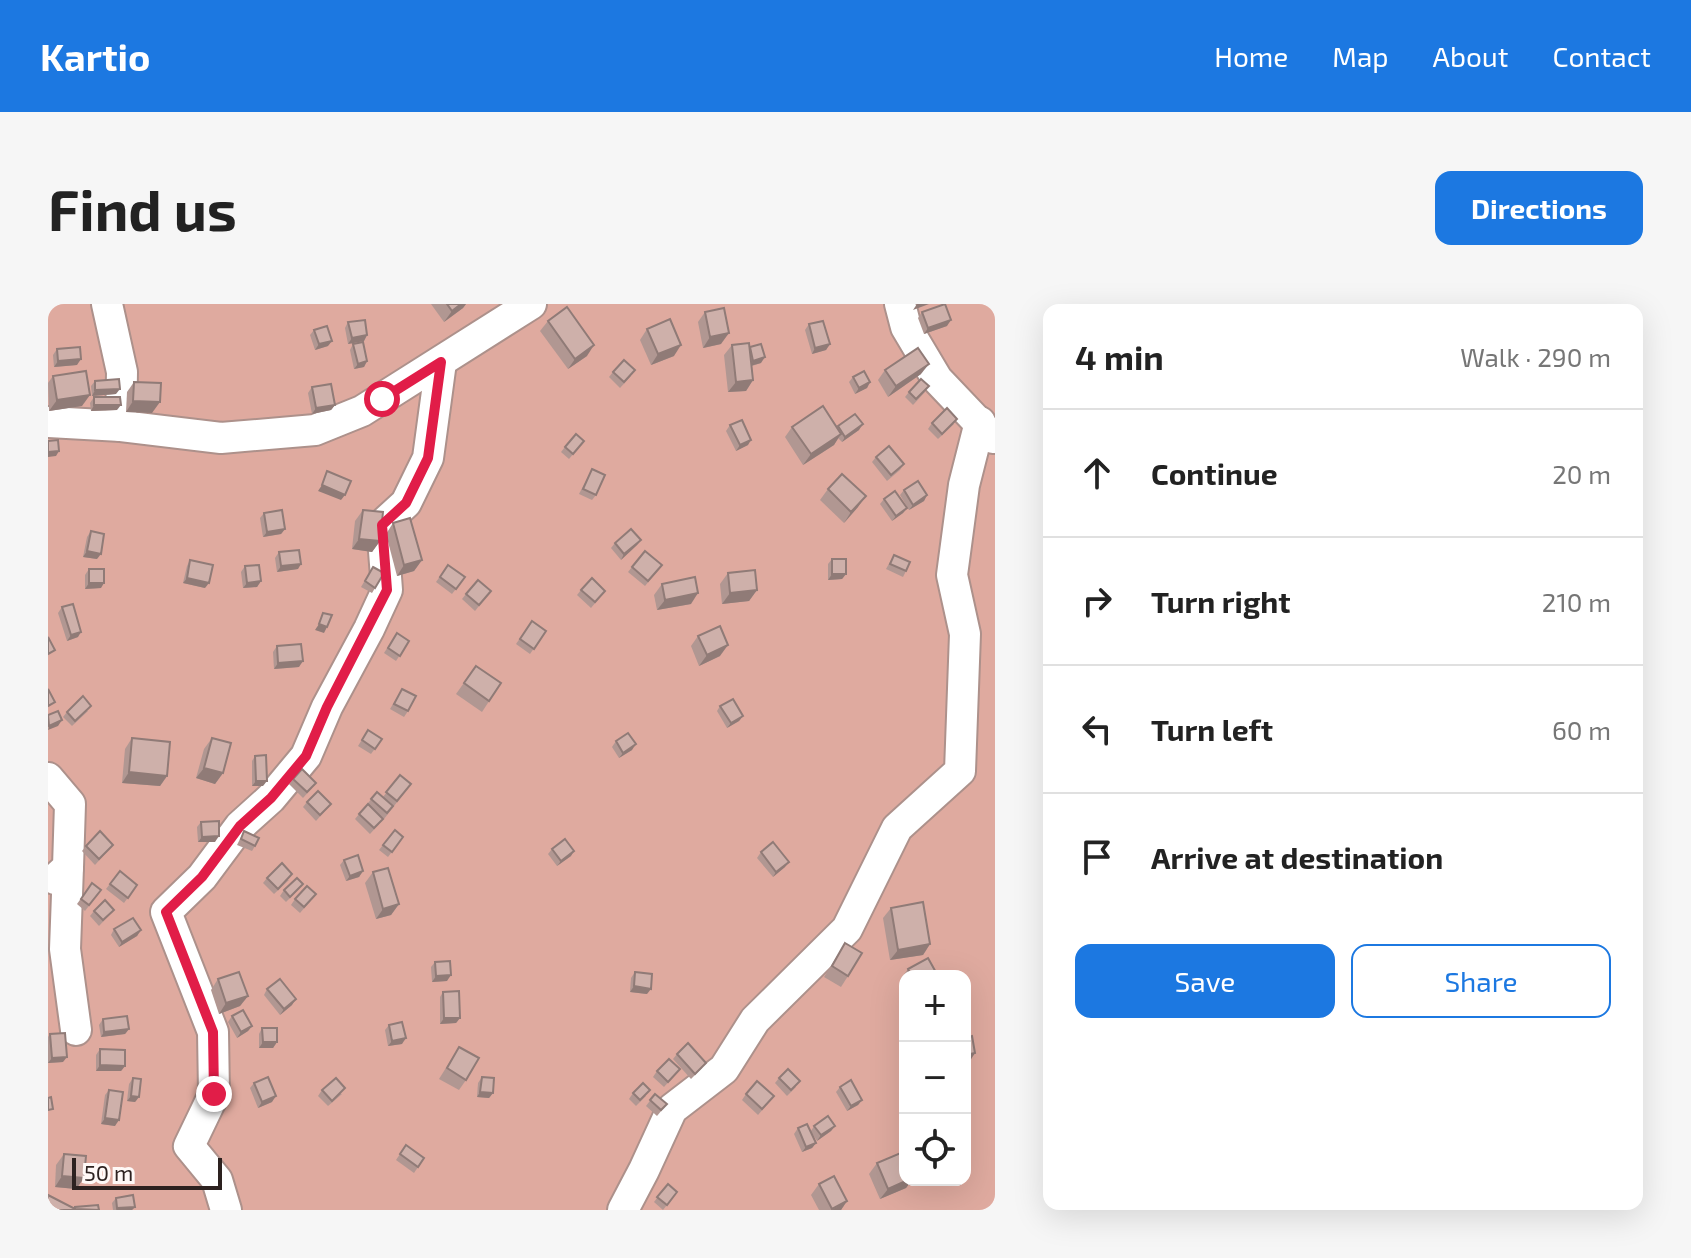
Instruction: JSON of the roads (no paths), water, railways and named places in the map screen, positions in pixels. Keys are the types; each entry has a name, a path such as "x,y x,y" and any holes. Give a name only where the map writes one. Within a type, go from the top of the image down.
{"street":[{"path":"107,304 122,372 121,426"},
{"path":"48,422 121,426 221,438 315,430 362,411 531,304"},
{"path":"623,1210 672,1109 724,1069 755,1020 847,929 897,828 960,771 965,634 952,575 964,485 988,431 937,379 906,327 900,304"},
{"path":"226,1210 217,1180 189,1146 214,1094 213,1032 166,912 202,877 240,826 271,798 306,756 327,707 387,590 382,525 406,503 428,458 441,362"},
{"path":"48,778 70,804 58,876 76,1030"}]}
